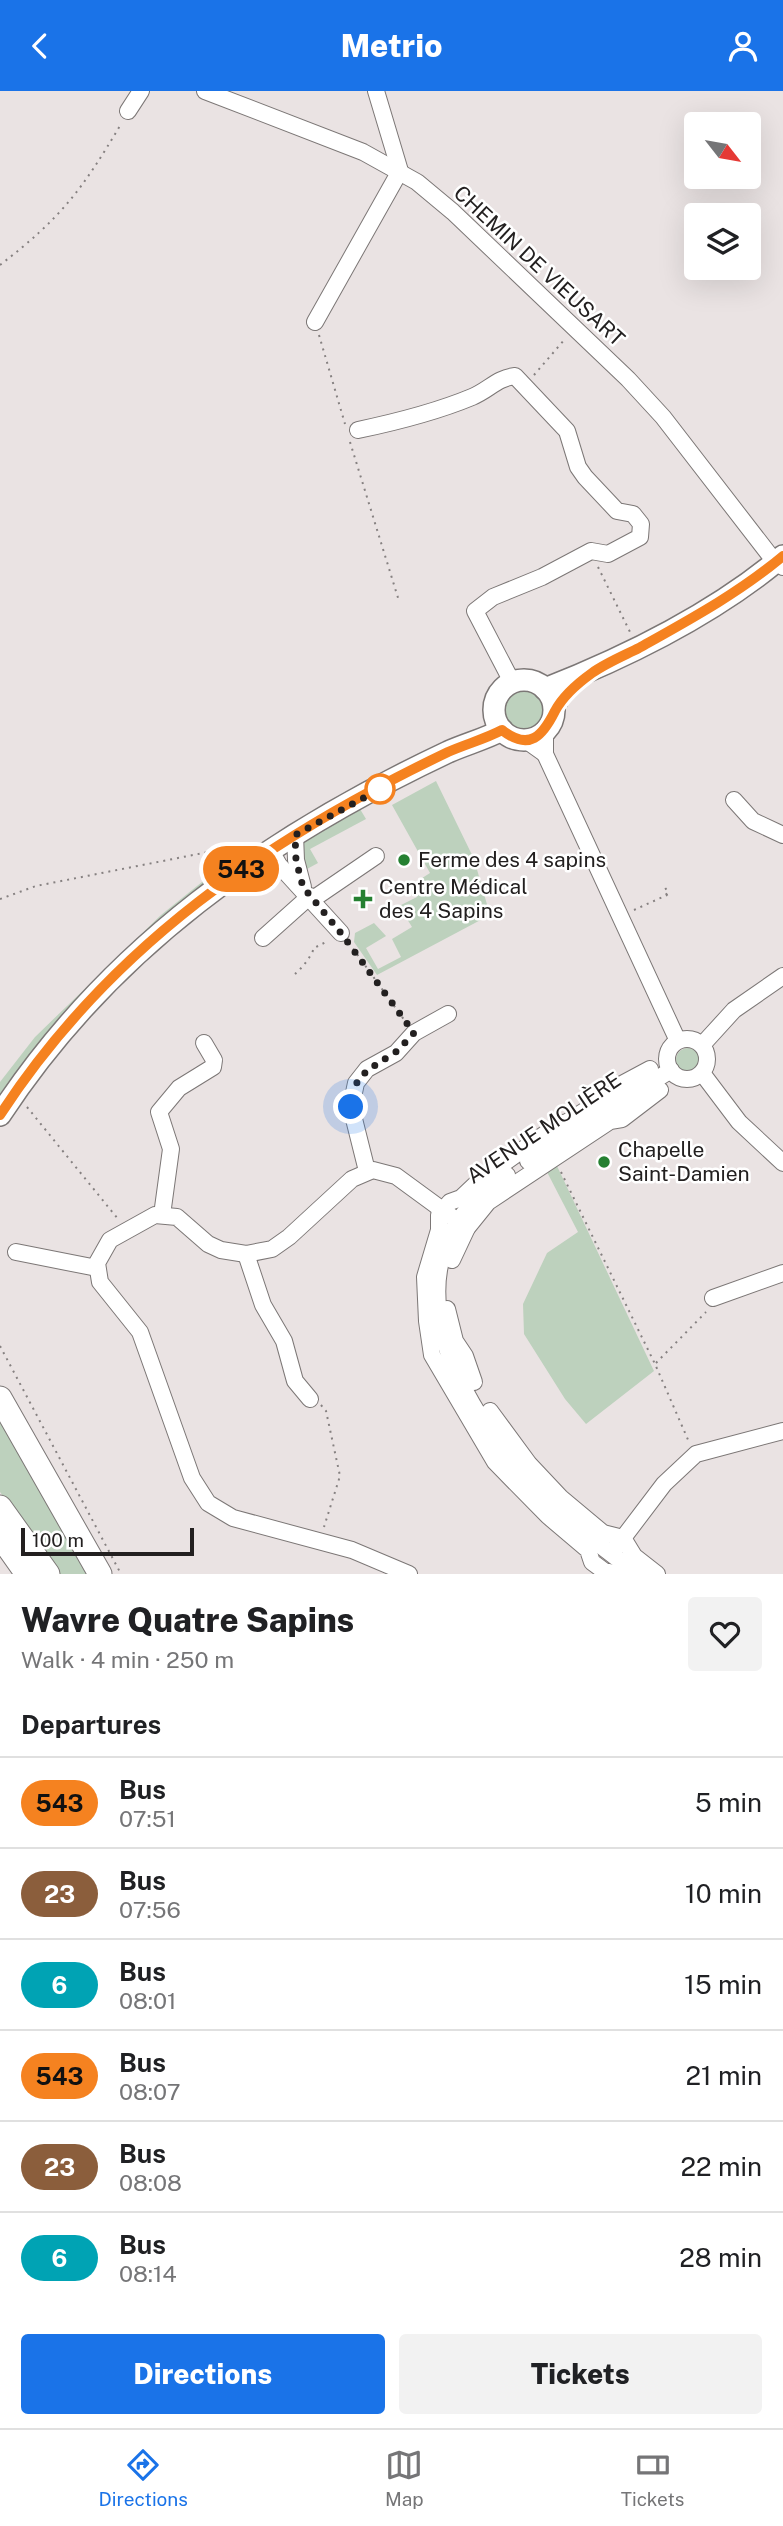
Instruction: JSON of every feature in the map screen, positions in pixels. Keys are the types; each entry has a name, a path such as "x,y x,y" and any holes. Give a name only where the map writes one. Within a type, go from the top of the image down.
{"highway":[{"path":"0,1398 100,1574"},
{"path":"0,1507 48,1574"},
{"path":"0,1536 27,1574"}],"main road":[{"path":"499,723 524,739 552,725 570,691 593,672 710,607 780,562"},
{"path":"545,688 593,672"},
{"path":"499,723 499,693 507,675 533,681 545,688 551,695 552,725"},
{"path":"0,1115 51,1044 125,963 262,847 295,835 499,723"}],"street":[{"path":"128,111 141,91"},
{"name":"CHEMIN DE VIEUSART","path":"205,91 363,152 400,171 453,212 575,328 663,417 780,562"},
{"path":"315,322 400,171 376,91"},
{"path":"358,431 476,396 500,378 515,376 526,384 567,431 578,467 585,477 617,511 633,514 641,524 640,537 625,547 608,554 591,551 542,577 493,597 475,611 507,675"},
{"path":"545,754 552,725"},
{"path":"524,739 545,754 561,788 590,868 611,881 643,981 662,992 677,1039"},
{"path":"734,800 753,821 783,835"},
{"path":"295,835 296,860 309,894"},
{"path":"262,847 309,894 339,930"},
{"path":"263,938 309,894 376,856"},
{"path":"703,1044 734,1010 783,975"},
{"path":"367,1171 352,1112 354,1087 363,1073 396,1053 414,1033 448,1014"},
{"path":"677,1039 703,1044"},
{"path":"677,1039 668,1053 671,1070 687,1079 702,1073 706,1065 703,1044"},
{"path":"162,1215 171,1149 159,1112 179,1088 213,1067 214,1060 204,1043"},
{"path":"650,1069 622,1084 623,1101 660,1090"},
{"name":"AVENUE MOLIÈRE","path":"638,1574 550,1503 511,1460 477,1411 449,1356 438,1317 436,1287 443,1253 462,1224 471,1202 492,1184 559,1147 671,1070"},
{"path":"702,1073 739,1122 783,1163"},
{"path":"449,1356 432,1355 425,1288 442,1210 487,1175 559,1147"},
{"path":"409,1574 385,1569 320,1541 233,1518 215,1509 202,1497 192,1478 150,1355 135,1325 100,1282 97,1268 104,1247 127,1229 150,1217 162,1215 177,1217 208,1244 231,1253 246,1254 280,1245 352,1179 367,1171 381,1170 393,1175 462,1224"},
{"path":"16,1252 97,1268"},
{"path":"246,1254 263,1305 284,1342 295,1381 310,1399"},
{"path":"713,1298 783,1273"},
{"path":"595,1570 664,1485 696,1454 783,1431"},
{"path":"511,1460 542,1479 603,1533 623,1538 634,1556 657,1574"},
{"path":"511,1460 588,1550 595,1570"},
{"path":"595,1570 620,1574"}],"path":[{"path":"0,265 38,236 70,203 128,111"},
{"path":"315,322 399,601"},
{"path":"526,384 575,328"},
{"path":"591,551 626,626"},
{"path":"552,725 571,696 593,672"},
{"path":"0,899 36,885 262,847"},
{"path":"667,888 664,890 669,899"},
{"path":"631,911 667,895"},
{"path":"295,974 310,958 314,948 328,943 327,936 339,930 414,1033"},
{"path":"15,1093 127,1229"},
{"path":"559,1147 696,1454"},
{"path":"655,1364 706,1313 713,1298"},
{"path":"0,1346 121,1574"},
{"path":"310,1399 326,1411 340,1476 320,1541"}],"green space":[{"path":"524,689 538,695 544,709 538,723 524,729 510,723 504,709 510,695"},
{"path":"436,781 474,859 490,915 377,975 354,942 355,933 374,923 386,936 366,948 378,969 401,957 392,939 412,927 399,906 417,897 413,891 418,888 416,882 430,873 392,805"},
{"path":"360,809 366,819 310,849 318,863 307,869 300,846"},
{"path":"270,842 223,873 0,1103 0,1082 35,1037 161,915 243,849"},
{"path":"688,1048 696,1052 700,1060 696,1068 688,1072 680,1068 676,1060 680,1052"},
{"path":"557,1166 654,1371 586,1424 565,1399 524,1334 523,1304 547,1253 578,1232 547,1172"},
{"path":"0,1413 91,1574 59,1574 0,1492"}],"bus line":[{"name":"543","path":"0,1115 51,1044 88,1000 195,901 295,835 450,751 502,730 516,738 531,739 539,736 549,726 554,712 570,691 593,672 710,607 744,586 783,556"}],"place":[{"name":"Ferme des 4 sapins","path":"404,860"},
{"name":"Centre Médical des 4 Sapins","path":"363,899"},
{"name":"Chapelle Saint-Damien","path":"604,1162"}],"route":[{"path":"351,1107 352,1091 359,1077 371,1066 396,1053 414,1033 341,933 303,887 296,860 295,835 380,789"}]}
